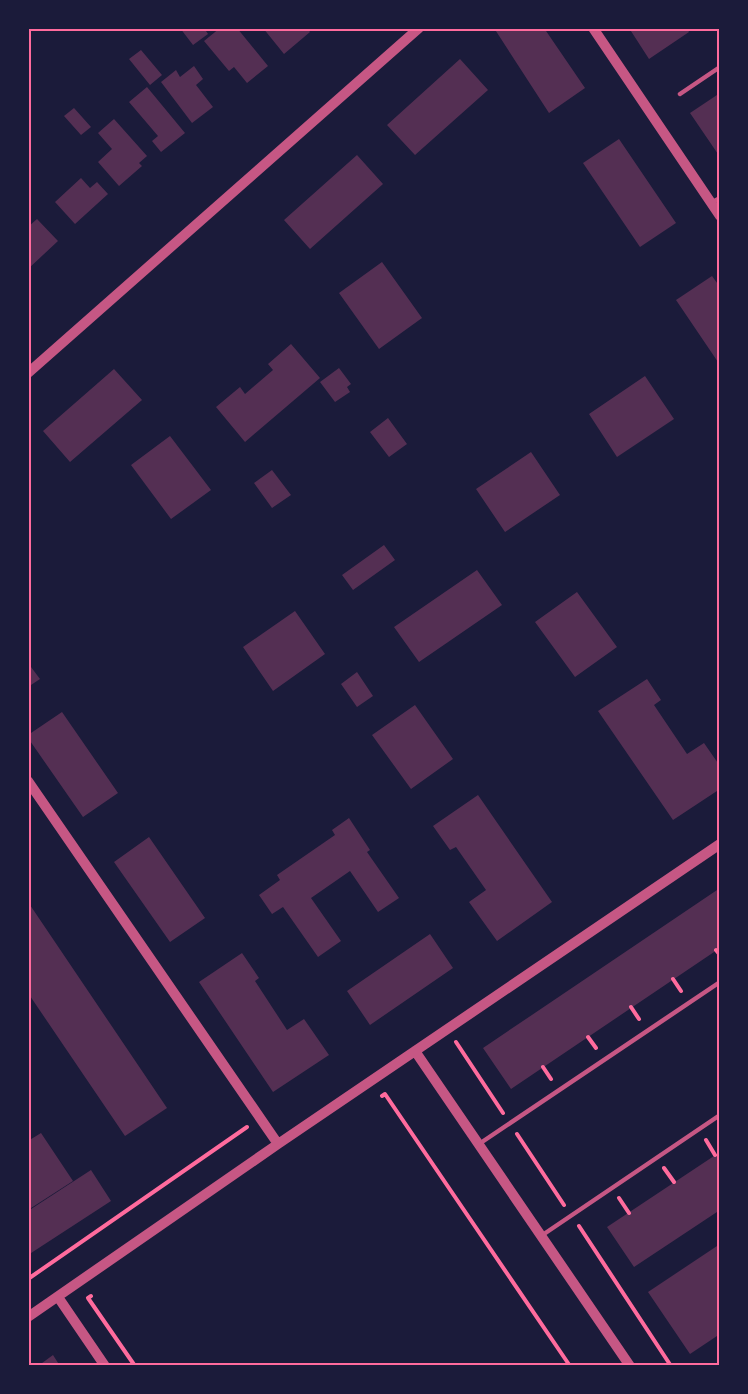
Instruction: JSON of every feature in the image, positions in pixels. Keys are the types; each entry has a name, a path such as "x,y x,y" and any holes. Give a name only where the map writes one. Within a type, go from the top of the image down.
{"street":[{"path":"28,373 419,28"},
{"path":"593,28 715,200 720,216"},
{"path":"28,781 278,1144"},
{"path":"28,1317 720,844"},
{"path":"415,1051 630,1365"},
{"path":"57,1297 105,1365"}],"lane":[{"path":"680,94 720,67"},
{"path":"478,1144 720,982"},
{"path":"542,1236 720,1115"}],"path":[{"path":"716,950 720,955"},
{"path":"447,1029 671,1365"},
{"path":"375,1101 385,1094 570,1365"},
{"path":"28,1279 260,1119"},
{"path":"98,1291 88,1298 135,1365"}],"building":[{"path":"180,28 204,28 208,34 193,45"},
{"path":"220,28 237,28 268,66 247,83 234,67 229,71 204,41"},
{"path":"263,28 307,28 310,32 284,54"},
{"path":"494,28 544,28 585,88 549,113"},
{"path":"629,28 687,28 689,32 649,59"},
{"path":"141,50 162,75 150,85 129,59"},
{"path":"460,59 488,90 415,155 387,125"},
{"path":"194,66 203,79 196,85 213,107 192,123 161,82 176,70 180,77"},
{"path":"147,87 185,133 161,152 152,141 158,136 129,102"},
{"path":"720,93 720,157 690,113"},
{"path":"74,108 91,127 81,135 64,116"},
{"path":"114,119 147,156 139,163 142,166 119,186 98,162 112,149 98,133"},
{"path":"619,139 676,223 640,247 583,163"},
{"path":"357,155 383,184 310,249 284,220"},
{"path":"81,178 90,188 97,182 108,194 75,224 55,202"},
{"path":"37,219 58,241 28,269 28,227"},
{"path":"382,262 422,318 379,349 339,293"},
{"path":"712,276 720,287 720,365 676,300"},
{"path":"291,344 320,378 245,442 216,407 240,387 245,394 273,370 268,364"},
{"path":"339,368 351,384 347,387 350,392 335,402 320,382"},
{"path":"114,369 142,400 70,462 43,431"},
{"path":"645,376 674,419 617,457 589,414"},
{"path":"388,418 407,444 389,457 370,432"},
{"path":"170,436 211,490 171,519 131,465"},
{"path":"531,452 560,495 505,532 476,489"},
{"path":"272,470 291,495 272,508 254,483"},
{"path":"384,545 395,560 353,590 342,575"},
{"path":"477,570 502,605 419,662 394,627"},
{"path":"577,592 617,647 575,677 535,622"},
{"path":"295,611 325,654 273,691 243,647"},
{"path":"28,663 40,679 28,687"},
{"path":"357,672 373,696 357,707 341,684"},
{"path":"647,679 661,700 654,705 687,754 704,743 720,766 720,789 673,820 598,711"},
{"path":"415,705 453,759 411,789 372,735"},
{"path":"62,712 118,793 83,817 28,738 28,735"},
{"path":"478,795 552,902 497,941 469,902 486,890 456,847 450,850 433,826"},
{"path":"349,818 370,850 367,852 399,898 378,912 350,871 311,898 341,941 318,957 283,907 272,914 259,895 280,880 277,875 335,835 332,830"},
{"path":"149,837 205,918 170,942 114,862"},
{"path":"720,888 720,948 511,1089 483,1048"},
{"path":"28,902 167,1108 125,1136 28,993"},
{"path":"430,934 453,968 370,1025 347,991"},
{"path":"242,953 259,978 255,981 287,1030 304,1019 329,1055 273,1092 199,982"},
{"path":"41,1133 73,1181 28,1210 28,1141"},
{"path":"720,1152 720,1210 634,1267 607,1227"},
{"path":"91,1170 111,1201 28,1255 28,1211"},
{"path":"720,1244 720,1334 690,1354 648,1292"},
{"path":"53,1355 60,1366 38,1366"}]}
